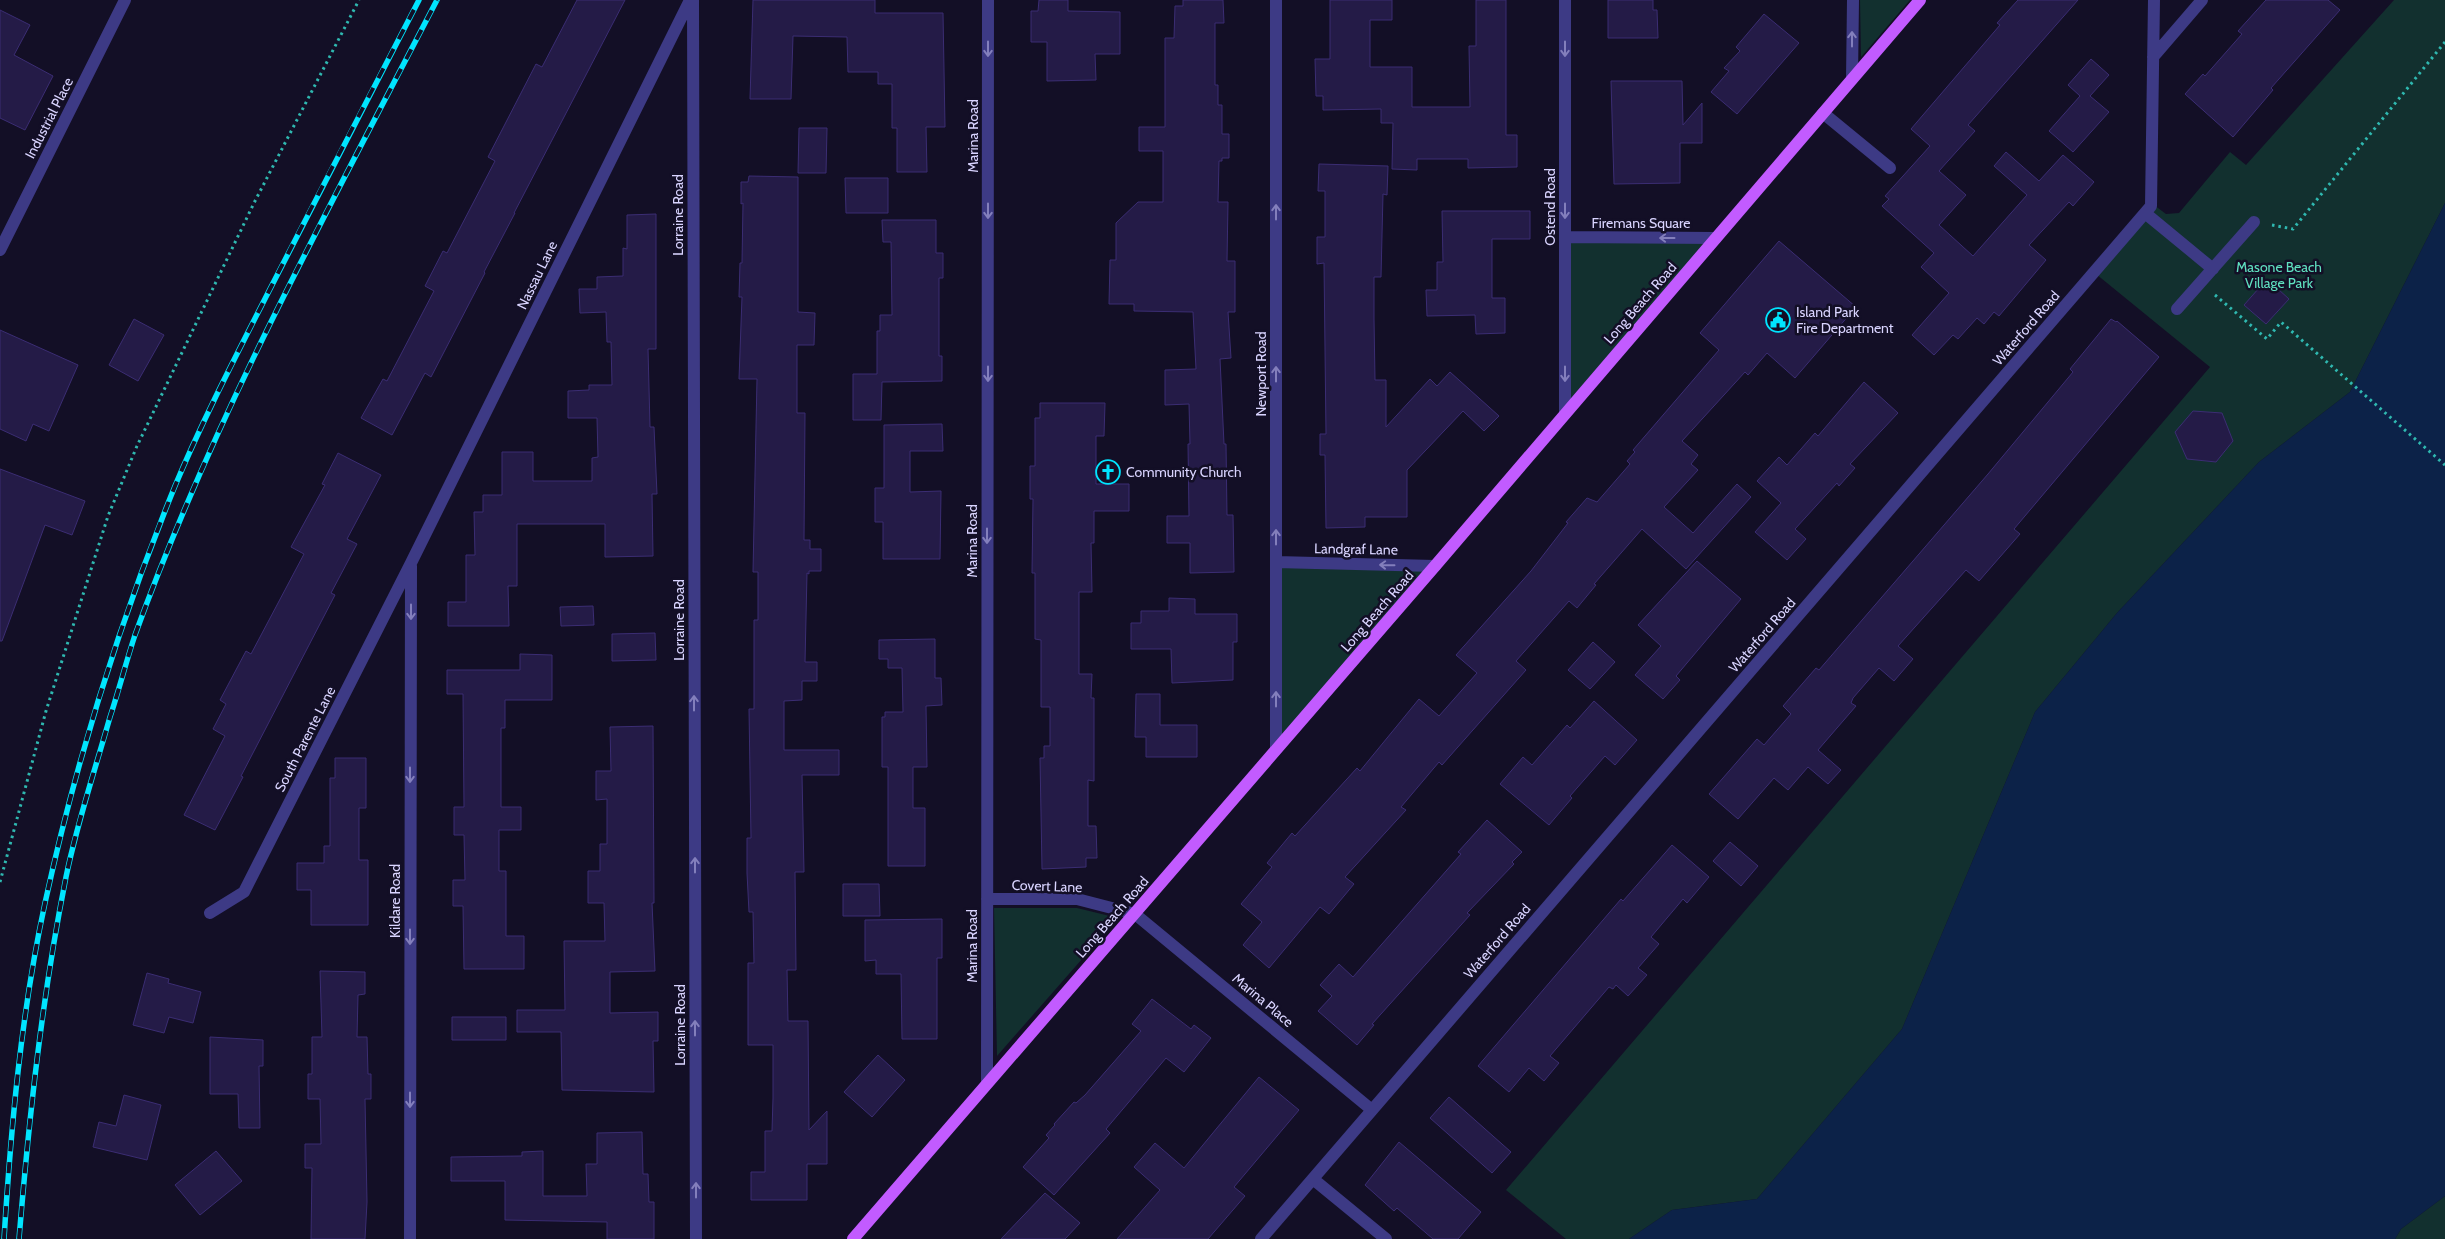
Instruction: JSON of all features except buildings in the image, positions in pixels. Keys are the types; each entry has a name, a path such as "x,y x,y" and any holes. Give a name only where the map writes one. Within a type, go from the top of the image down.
{"main road":[{"name":"Long Beach Road","path":"853,1239 987,1082 1135,914 1276,748 1436,566 1920,0"}],"street":[{"name":"Industrial Place","path":"0,250 125,0"},
{"name":"Nassau Lane","path":"411,563 691,0"},
{"name":"Lorraine Road","path":"691,0 696,1239"},
{"name":"Marina Road","path":"987,1082 988,0"},
{"name":"Newport Road","path":"1276,0 1276,748"},
{"name":"Ostend Road","path":"1565,0 1565,414"},
{"path":"1852,0 1852,79"},
{"name":"Waterford Road","path":"1261,1239 2151,206 2154,0"},
{"path":"2153,57 2202,0"},
{"path":"1823,113 1890,168"},
{"path":"2145,213 2213,269"},
{"path":"2177,309 2254,222"},
{"name":"Firemans Square","path":"1565,237 1716,238"},
{"name":"Landgraf Lane","path":"1276,562 1436,566"},
{"name":"South Parente Lane","path":"210,914 244,892 411,563"},
{"name":"Kildare Road","path":"410,1239 411,563"},
{"name":"Covert Lane","path":"987,899 1077,899 1135,914"},
{"name":"Marina Place","path":"1135,914 1372,1110"},
{"path":"1313,1179 1386,1239"}],"path":[{"path":"0,882 46,711 108,516 138,446 254,203 359,0"},
{"path":"2254,222 2293,229 2445,42"},
{"path":"2200,283 2267,339 2281,322 2445,464"}],"green space":[{"path":"1860,0 1910,0 1861,57"},
{"name":"Masone Beach Village Park","path":"2394,0 2445,0 2445,203 2350,392 2259,462 2117,613 2035,712 1902,1029 1757,1199 1672,1210 1629,1239 1566,1239 1506,1190 2210,367 2096,274 2154,205 2166,214 2179,213 2230,152 2246,165"},
{"path":"1569,240 1706,242 1568,402"},
{"path":"1281,567 1424,571 1282,736"},
{"path":"994,908 1077,908 1118,918 997,1056"},
{"path":"2445,1196 2445,1239 2395,1239 2401,1229"}],"water":[{"path":"2445,203 2445,1196 2401,1229 2395,1239 1629,1239 1672,1210 1757,1199 1902,1029 2035,712 2117,613 2259,462 2350,392"}],"railway":[{"path":"4,1239 18,1071 29,987 57,850 85,744 118,640 155,537 197,436 288,253 419,0"},
{"path":"19,1239 37,1058 57,922 75,837 135,635 167,553 237,392 315,234 437,0"}],"place":[{"name":"Island Park Fire Department","path":"1778,320"},
{"name":"Community Church","path":"1108,472"}]}
